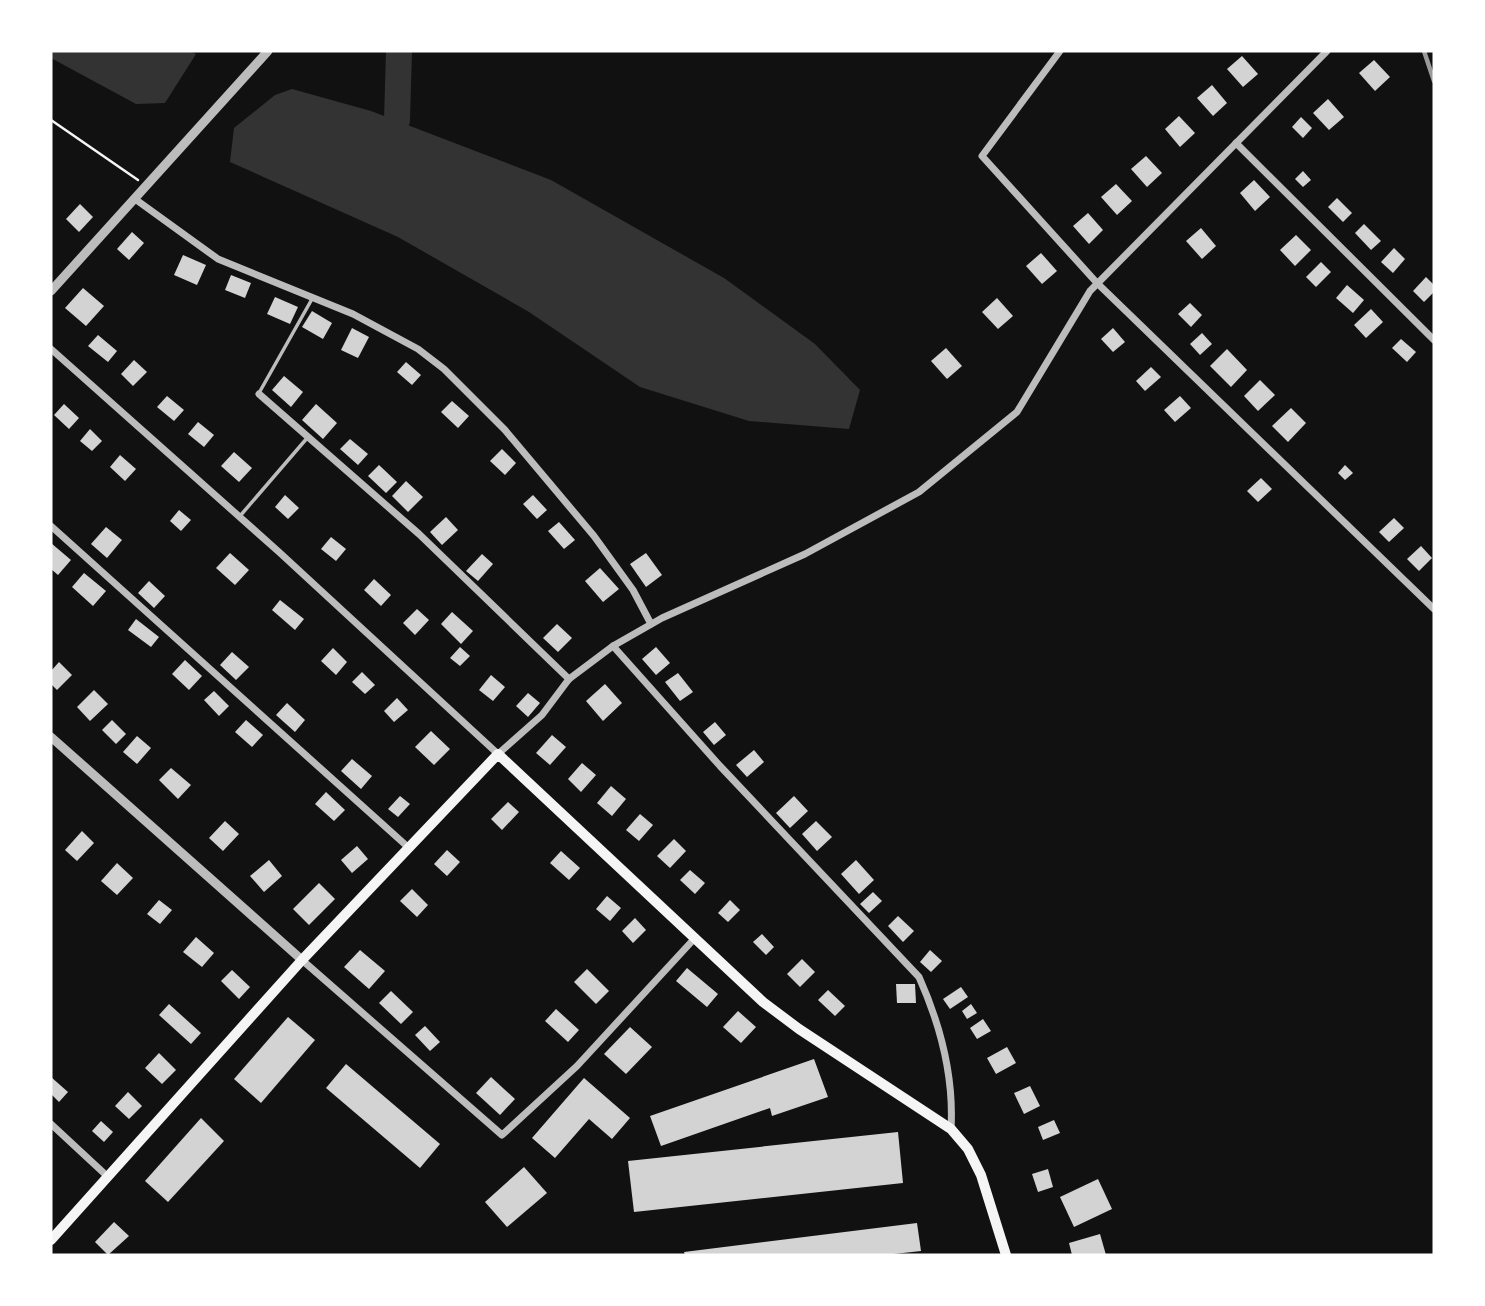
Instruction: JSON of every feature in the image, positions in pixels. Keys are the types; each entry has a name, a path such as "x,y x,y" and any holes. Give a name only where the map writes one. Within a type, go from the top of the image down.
{"main road":[{"path":"51,1240 302,960 498,754 763,1002 790,1023 951,1129 968,1149 981,1175 1006,1255"}],"street":[{"path":"51,291 268,51"},
{"path":"1059,51 982,156 1097,283 1434,609"},
{"path":"51,349 240,516 498,754 542,715 569,679 613,646 651,624 805,554 919,492 1017,412 1090,291 1327,51"},
{"path":"1236,143 1434,340"},
{"path":"135,199 218,259 386,330 444,369 505,430 594,536 633,590 651,624"},
{"path":"259,394 419,534 569,679"},
{"path":"51,526 409,848"},
{"path":"613,646 720,766 919,977 934,1010 953,1098 951,1129"},
{"path":"51,737 502,1135 577,1066 694,939"},
{"path":"51,1124 107,1176"}],"lane":[{"path":"259,394 313,297"},
{"path":"240,516 308,437"}],"path":[{"path":"51,120 147,186"}],"shaded area":[{"path":"51,51 189,51 196,54 165,103 136,104 51,58"},
{"path":"292,89 371,111 551,180 724,278 815,344 860,390 849,429 749,421 640,387 529,312 398,237 230,162 234,128 275,95"}],"building":[{"path":"1242,56 1258,74 1243,87 1227,69"},
{"path":"1374,60 1390,77 1375,91 1359,73"},
{"path":"1212,85 1227,103 1213,116 1197,98"},
{"path":"1328,99 1344,117 1329,130 1313,113"},
{"path":"1179,116 1195,133 1180,147 1165,129"},
{"path":"1301,117 1312,128 1303,138 1292,127"},
{"path":"1146,156 1162,173 1147,187 1131,169"},
{"path":"1303,171 1311,180 1303,187 1295,179"},
{"path":"1254,180 1270,197 1255,211 1240,193"},
{"path":"1116,184 1132,201 1117,215 1101,197"},
{"path":"1337,198 1352,213 1343,222 1328,207"},
{"path":"80,204 93,217 79,232 66,219"},
{"path":"1088,213 1103,230 1089,244 1073,226"},
{"path":"1364,224 1381,241 1371,250 1355,233"},
{"path":"1201,228 1216,246 1202,259 1186,241"},
{"path":"132,232 144,243 129,260 117,249"},
{"path":"1296,235 1311,250 1295,266 1280,250"},
{"path":"1394,248 1405,259 1393,273 1381,262"},
{"path":"1041,253 1057,271 1042,284 1026,266"},
{"path":"183,255 206,265 197,285 174,275"},
{"path":"1321,262 1331,272 1316,287 1306,277"},
{"path":"231,275 251,283 245,298 225,290"},
{"path":"1426,277 1434,285 1434,292 1424,302 1413,291"},
{"path":"1347,285 1364,300 1353,313 1336,298"},
{"path":"83,288 104,306 86,326 65,308"},
{"path":"275,297 298,307 290,324 267,314"},
{"path":"997,298 1013,316 998,329 982,312"},
{"path":"1190,303 1202,315 1191,327 1178,314"},
{"path":"1371,309 1383,322 1366,338 1354,325"},
{"path":"312,311 332,323 323,339 302,327"},
{"path":"352,328 369,337 358,358 341,350"},
{"path":"1113,328 1125,342 1113,352 1101,339"},
{"path":"1202,333 1212,344 1200,355 1190,344"},
{"path":"98,335 117,351 108,362 88,346"},
{"path":"1401,339 1416,352 1407,362 1392,348"},
{"path":"946,348 962,366 947,379 931,361"},
{"path":"1227,349 1247,370 1231,387 1210,366"},
{"path":"134,360 147,372 133,386 121,374"},
{"path":"406,362 421,375 412,385 397,372"},
{"path":"1151,367 1161,377 1145,391 1136,381"},
{"path":"284,376 303,392 291,407 272,390"},
{"path":"1260,380 1275,395 1258,411 1244,396"},
{"path":"167,396 184,410 174,421 157,407"},
{"path":"1180,396 1191,408 1175,422 1164,410"},
{"path":"452,401 469,416 458,428 441,412"},
{"path":"64,404 79,418 69,429 54,415"},
{"path":"316,404 337,423 323,439 302,420"},
{"path":"1291,408 1306,423 1288,442 1272,426"},
{"path":"198,422 214,435 204,447 188,434"},
{"path":"90,429 102,441 92,451 80,441"},
{"path":"350,439 368,454 358,465 340,449"},
{"path":"502,449 516,463 505,475 490,461"},
{"path":"234,452 252,468 239,482 221,466"},
{"path":"120,455 136,469 125,481 110,467"},
{"path":"379,465 397,482 386,493 368,476"},
{"path":"1345,465 1353,473 1345,480 1338,473"},
{"path":"1261,478 1272,489 1258,502 1247,491"},
{"path":"406,481 423,497 408,512 392,496"},
{"path":"285,495 299,508 288,519 275,507"},
{"path":"533,495 547,510 537,519 523,504"},
{"path":"179,510 191,520 181,531 170,521"},
{"path":"446,517 458,530 442,545 430,532"},
{"path":"1394,518 1404,528 1389,542 1379,532"},
{"path":"559,522 575,540 564,549 548,531"},
{"path":"106,527 122,540 107,558 91,544"},
{"path":"331,537 346,549 336,561 321,549"},
{"path":"51,543 71,560 58,575 51,569"},
{"path":"1421,546 1432,558 1419,571 1407,559"},
{"path":"230,553 249,570 235,585 216,568"},
{"path":"646,553 662,575 646,587 630,564"},
{"path":"482,554 493,564 478,581 466,571"},
{"path":"600,568 619,589 603,602 585,581"},
{"path":"84,573 106,591 93,606 72,587"},
{"path":"374,579 391,595 381,606 364,590"},
{"path":"149,581 165,596 154,608 138,593"},
{"path":"280,600 304,619 295,630 272,610"},
{"path":"417,609 429,620 415,635 403,623"},
{"path":"452,612 473,631 461,644 441,624"},
{"path":"136,619 159,637 151,647 128,630"},
{"path":"557,624 572,638 558,652 543,638"},
{"path":"460,647 470,656 460,666 450,658"},
{"path":"656,647 670,663 656,675 642,659"},
{"path":"333,648 347,662 336,675 321,661"},
{"path":"232,652 249,667 236,680 220,665"},
{"path":"185,660 202,676 189,690 172,674"},
{"path":"59,662 72,675 57,690 51,684 51,671"},
{"path":"362,672 375,685 365,694 352,682"},
{"path":"678,673 693,692 680,701 665,682"},
{"path":"491,675 505,687 493,701 479,690"},
{"path":"605,684 622,703 603,721 586,701"},
{"path":"94,690 108,704 90,721 77,707"},
{"path":"214,691 229,706 219,716 204,700"},
{"path":"528,693 540,703 528,717 516,706"},
{"path":"397,698 408,710 394,722 384,711"},
{"path":"287,703 305,720 295,732 276,715"},
{"path":"112,720 126,734 116,744 102,730"},
{"path":"246,720 263,735 252,747 235,732"},
{"path":"715,722 726,735 714,745 703,732"},
{"path":"431,731 450,749 434,765 415,747"},
{"path":"552,735 566,747 550,765 536,753"},
{"path":"137,736 151,748 137,764 123,752"},
{"path":"754,750 764,762 747,777 736,765"},
{"path":"352,759 372,776 361,789 341,771"},
{"path":"582,763 596,775 581,792 568,779"},
{"path":"171,768 191,785 178,799 159,780"},
{"path":"611,786 626,799 612,816 597,803"},
{"path":"326,792 345,810 334,821 315,804"},
{"path":"400,796 410,804 398,817 388,809"},
{"path":"794,796 808,811 790,828 776,813"},
{"path":"508,802 519,812 502,830 491,819"},
{"path":"640,814 653,825 639,841 626,830"},
{"path":"225,821 239,834 223,851 209,838"},
{"path":"816,821 832,837 817,851 802,834"},
{"path":"82,831 94,843 77,861 65,850"},
{"path":"674,839 686,851 670,868 657,856"},
{"path":"357,846 368,859 352,873 341,860"},
{"path":"447,850 460,862 447,876 434,864"},
{"path":"561,851 580,868 569,880 550,863"},
{"path":"269,860 282,876 264,892 250,876"},
{"path":"856,860 874,880 859,894 841,874"},
{"path":"117,863 133,878 117,895 101,881"},
{"path":"690,870 705,883 695,894 680,880"},
{"path":"319,883 335,899 309,925 293,909"},
{"path":"412,889 428,905 417,917 400,901"},
{"path":"873,892 882,901 869,913 860,904"},
{"path":"607,896 621,908 610,921 596,909"},
{"path":"159,900 172,910 160,924 147,914"},
{"path":"730,900 740,910 728,922 718,913"},
{"path":"898,916 914,931 903,942 888,926"},
{"path":"635,918 646,930 633,943 622,931"},
{"path":"762,934 774,947 766,955 753,942"},
{"path":"196,937 214,953 202,967 183,952"},
{"path":"360,950 385,971 369,989 344,967"},
{"path":"930,950 942,961 931,972 920,962"},
{"path":"802,959 815,972 800,987 787,974"},
{"path":"687,968 718,994 707,1007 676,981"},
{"path":"587,969 609,991 596,1004 574,982"},
{"path":"232,970 250,987 239,999 221,981"},
{"path":"896,984 915,984 916,1003 897,1003"},
{"path":"961,987 968,997 950,1009 943,999"},
{"path":"828,990 845,1006 835,1016 818,1000"},
{"path":"391,991 413,1012 401,1024 379,1003"},
{"path":"169,1004 201,1033 191,1044 159,1015"},
{"path":"971,1004 977,1013 967,1019 962,1011"},
{"path":"556,1009 579,1030 568,1042 545,1021"},
{"path":"738,1011 756,1027 741,1043 723,1027"},
{"path":"288,1017 315,1040 261,1103 234,1079"},
{"path":"983,1019 991,1031 977,1039 970,1028"},
{"path":"425,1026 440,1042 430,1051 415,1035"},
{"path":"630,1027 652,1047 626,1074 604,1054"},
{"path":"1007,1047 1016,1063 996,1074 987,1058"},
{"path":"159,1053 176,1070 162,1084 145,1068"},
{"path":"814,1059 828,1097 772,1116 770,1108 661,1146 650,1116"},
{"path":"346,1064 440,1144 420,1168 326,1088"},
{"path":"51,1077 68,1092 59,1102 51,1094"},
{"path":"491,1077 515,1099 500,1115 476,1093"},
{"path":"584,1078 630,1118 612,1139 589,1119 555,1158 532,1138"},
{"path":"1030,1086 1040,1106 1024,1114 1014,1093"},
{"path":"128,1092 142,1106 129,1119 115,1106"},
{"path":"201,1118 224,1141 168,1202 145,1181"},
{"path":"1054,1120 1060,1133 1043,1140 1038,1127"},
{"path":"101,1121 113,1132 104,1142 92,1131"},
{"path":"898,1132 903,1183 634,1212 628,1161"},
{"path":"524,1167 547,1193 507,1227 485,1202"},
{"path":"1048,1169 1053,1187 1038,1192 1032,1174"},
{"path":"1098,1179 1112,1209 1074,1227 1060,1197"},
{"path":"114,1222 129,1236 108,1255 95,1242"},
{"path":"917,1223 921,1251 885,1255 685,1255 684,1252"},
{"path":"1100,1234 1106,1255 1072,1255 1069,1243"}],"waterway":[{"path":"397,120 399,51"}],"railway":[{"path":"1424,51 1434,81"}]}
